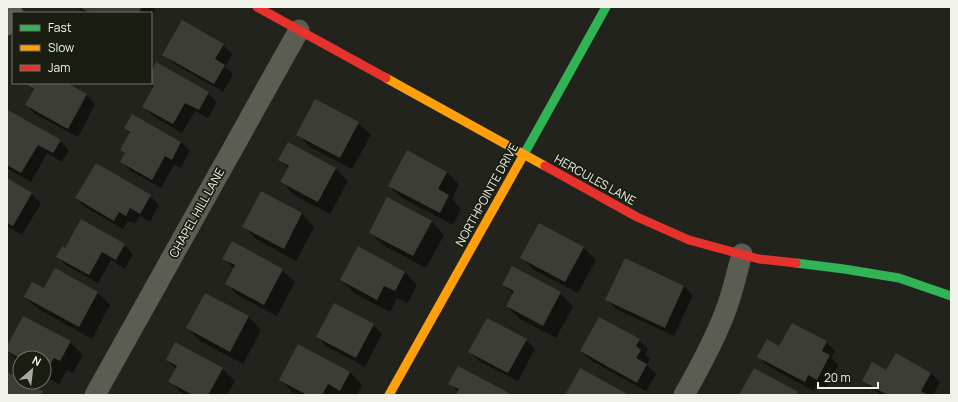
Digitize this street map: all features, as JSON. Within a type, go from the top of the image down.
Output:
[{"type":"street","name":"HERCULES LANE","points":[[256,7],[637,217],[689,240],[759,258],[844,269],[898,278],[951,296]]},
{"type":"street","name":"NORTHPOINTE DRIVE","points":[[389,395],[606,7]]},
{"type":"street","points":[[7,25],[12,16]]},
{"type":"street","name":"CHAPEL HILL LANE","points":[[95,395],[299,30]]},
{"type":"street","points":[[684,395],[718,330],[727,306],[742,254]]},
{"type":"building","points":[[79,7],[142,7],[140,12],[88,12]]},
{"type":"building","points":[[182,20],[224,44],[215,59],[225,65],[214,84],[162,55]]},
{"type":"building","points":[[156,62],[209,92],[199,110],[185,103],[173,124],[142,107],[154,86],[151,84],[152,84],[152,70]]},
{"type":"building","points":[[26,84],[69,84],[87,94],[68,129],[25,105],[34,89]]},
{"type":"building","points":[[315,99],[359,122],[340,158],[296,135]]},
{"type":"building","points":[[8,110],[61,140],[53,153],[38,145],[21,173],[7,165]]},
{"type":"building","points":[[132,114],[181,142],[172,160],[165,156],[152,180],[120,162],[125,153],[120,150],[130,132],[124,128]]},
{"type":"building","points":[[288,142],[336,168],[318,202],[280,182],[289,166],[278,160]]},
{"type":"building","points":[[407,150],[447,172],[438,189],[449,195],[440,213],[388,186]]},
{"type":"building","points":[[96,163],[151,195],[140,214],[130,208],[126,216],[119,212],[114,221],[75,198]]},
{"type":"building","points":[[7,178],[32,193],[13,226],[7,223]]},
{"type":"building","points":[[261,191],[302,213],[284,249],[242,227]]},
{"type":"building","points":[[387,197],[432,221],[413,256],[369,233]]},
{"type":"building","points":[[81,219],[125,244],[116,260],[102,252],[89,275],[56,257],[62,246],[65,248]]},
{"type":"building","points":[[539,223],[584,247],[565,282],[520,258]]},
{"type":"building","points":[[232,241],[283,269],[264,305],[225,284],[235,265],[222,259]]},
{"type":"building","points":[[358,246],[405,272],[395,291],[384,286],[377,300],[340,280]]},
{"type":"building","points":[[625,258],[684,286],[665,328],[605,300]]},
{"type":"building","points":[[512,266],[561,292],[543,326],[506,306],[514,291],[502,285]]},
{"type":"building","points":[[55,268],[98,292],[79,327],[24,297],[32,282],[44,288]]},
{"type":"building","points":[[205,293],[249,316],[230,352],[186,328]]},
{"type":"building","points":[[334,303],[374,324],[356,358],[316,337]]},
{"type":"building","points":[[23,316],[71,341],[60,361],[54,358],[52,362],[52,350],[12,350],[12,354],[7,351],[7,346]]},
{"type":"building","points":[[599,317],[640,339],[636,346],[641,350],[636,358],[647,364],[637,383],[580,351]]},
{"type":"building","points":[[487,318],[527,339],[508,373],[468,352]]},
{"type":"building","points":[[792,323],[827,341],[822,351],[830,355],[817,380],[808,375],[805,382],[757,357],[767,339],[779,346]]},
{"type":"building","points":[[175,342],[223,368],[208,395],[193,395],[168,382],[177,366],[166,360]]},
{"type":"building","points":[[298,344],[350,372],[340,391],[328,384],[322,395],[307,395],[279,380]]},
{"type":"building","points":[[896,353],[931,373],[921,391],[928,395],[888,395],[862,381],[872,362],[886,370]]},
{"type":"building","points":[[458,366],[509,393],[508,395],[456,395],[459,389],[448,384]]},
{"type":"building","points":[[580,368],[629,395],[565,395]]},
{"type":"building","points":[[754,368],[798,392],[796,395],[739,395]]},
{"type":"building","points":[[7,372],[12,375],[12,390],[43,391],[41,395],[7,395]]},
{"type":"traffic: fast","points":[[523,156],[606,7]]},
{"type":"traffic: fast","points":[[796,263],[899,278],[951,296]]},
{"type":"traffic: slow","points":[[386,78],[545,166]]},
{"type":"traffic: slow","points":[[389,395],[523,156]]},
{"type":"traffic: jam","points":[[257,7],[386,78]]},
{"type":"traffic: jam","points":[[545,166],[637,217],[689,240],[759,259],[796,263]]}]
